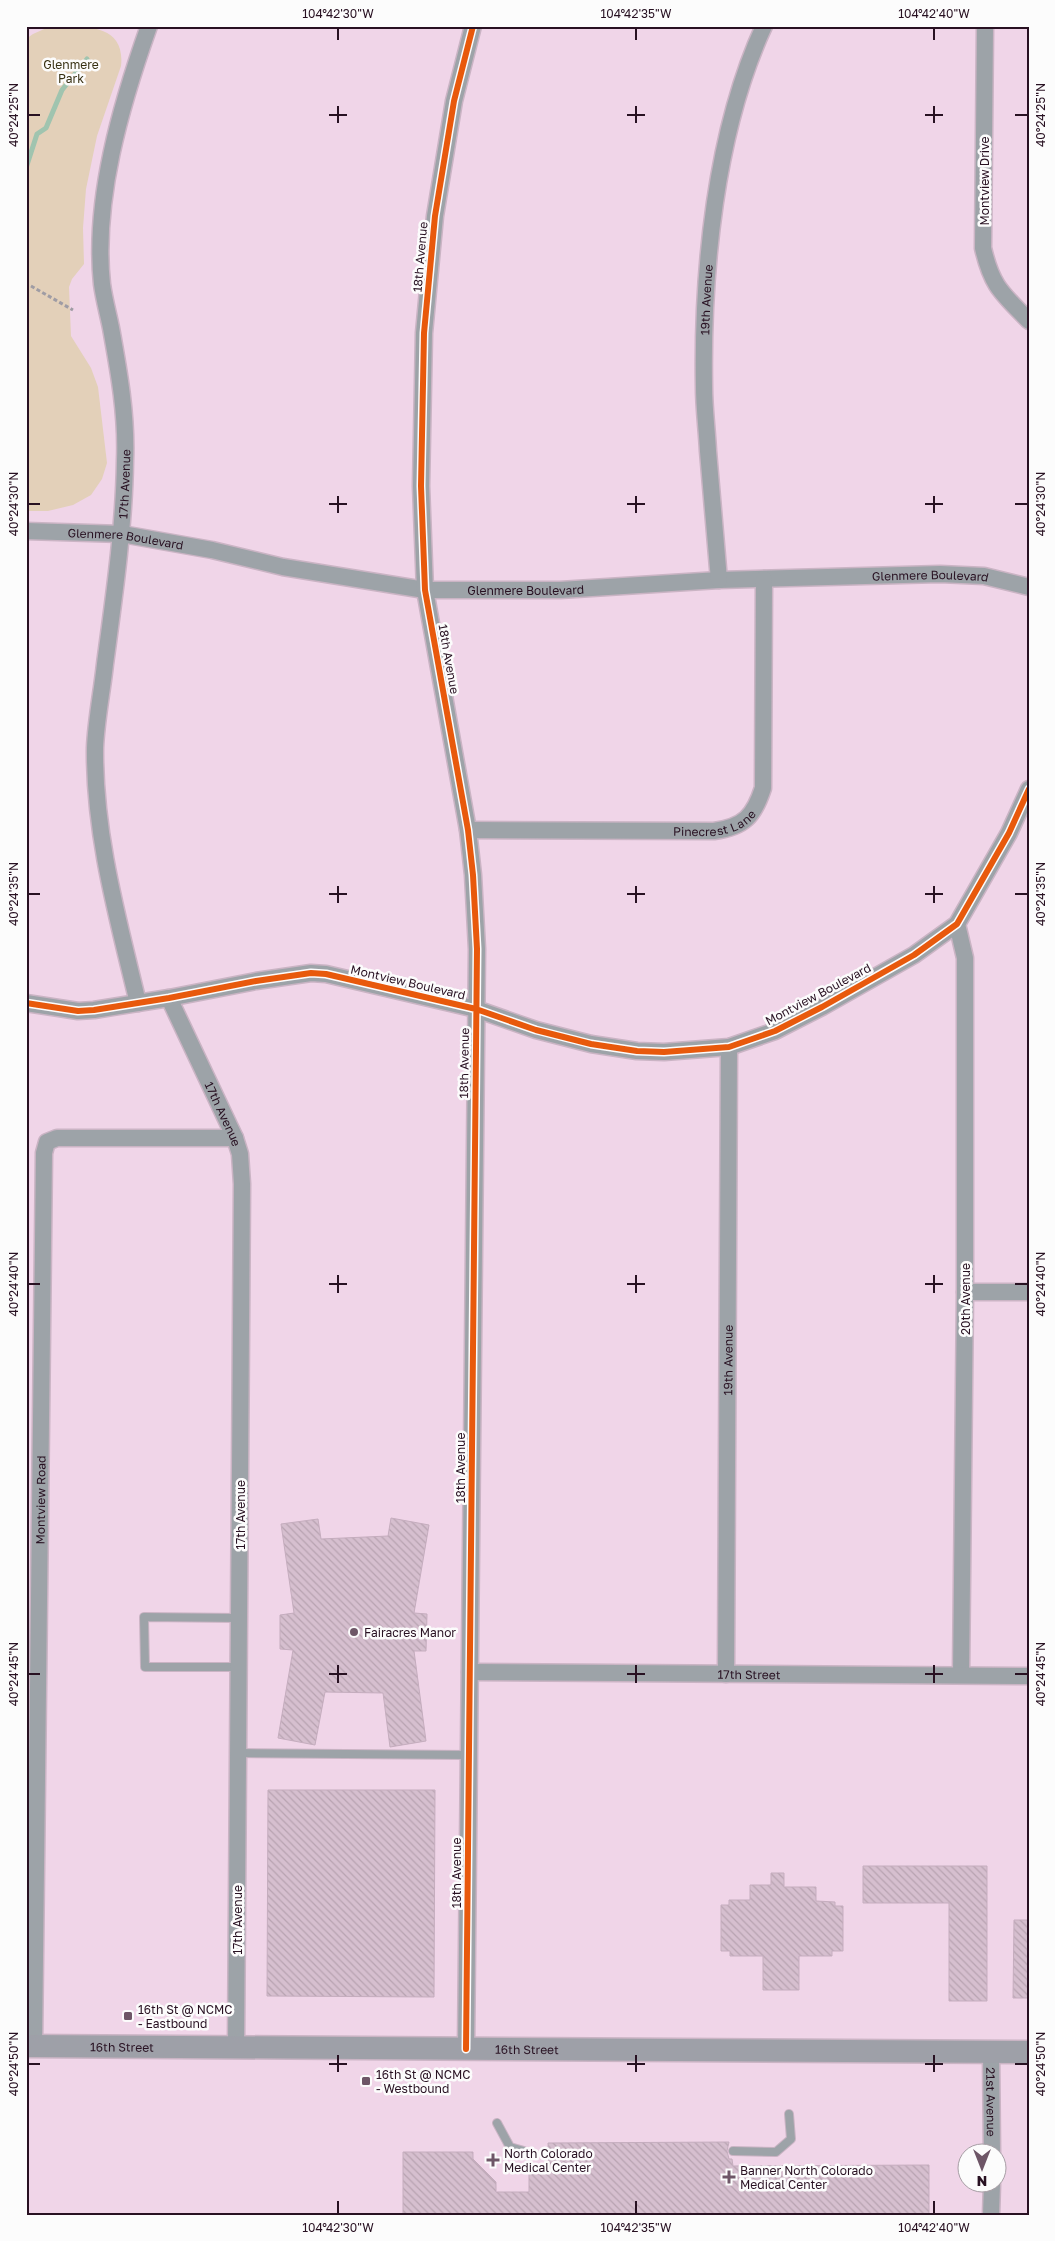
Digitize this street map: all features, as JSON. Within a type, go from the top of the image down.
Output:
[{"type":"main road","name":"16th Street","points":[[30,2046],[1029,2052]]},
{"type":"street","name":"17th Avenue","points":[[138,1003],[106,866],[97,802],[95,746],[122,534],[125,422],[102,283],[102,233],[105,194],[111,158],[136,64],[149,26]]},
{"type":"street","name":"18th Avenue","points":[[466,2049],[477,949],[473,875],[468,830],[425,590],[421,486],[424,333],[435,216],[454,101],[473,26]]},
{"type":"street","name":"19th Avenue","points":[[719,580],[704,388],[705,325],[710,251],[728,139],[740,90],[764,26]]},
{"type":"street","name":"Montview Drive","points":[[985,26],[983,248],[989,273],[999,290],[1029,321]]},
{"type":"street","name":"Glenmere Boulevard","points":[[26,531],[122,534],[212,550],[283,567],[425,590],[560,590],[719,580],[966,574],[1029,586]]},
{"type":"street","name":"Pinecrest Lane","points":[[468,830],[714,831],[735,826],[747,820],[758,803],[763,788],[764,579]]},
{"type":"street","name":"Montview Boulevard","points":[[26,1003],[78,1011],[169,998],[256,981],[311,973],[337,976],[476,1009],[536,1030],[591,1044],[664,1052],[729,1047],[775,1031],[822,1007],[914,955],[957,924],[1009,833],[1029,789]]},
{"type":"street","name":"20th Avenue","points":[[957,924],[965,958],[965,1292],[961,1675]]},
{"type":"street","name":"17th Avenue","points":[[169,998],[235,1138],[240,1154],[242,1184],[236,2047]]},
{"type":"street","name":"19th Avenue","points":[[726,1674],[729,1047]]},
{"type":"street","name":"Montview Road","points":[[30,2046],[44,1153],[47,1142],[57,1138],[235,1138]]},
{"type":"street","points":[[965,1292],[1029,1292]]},
{"type":"street","name":"17th Street","points":[[470,1672],[1029,1676]]},
{"type":"street","name":"21st Avenue","points":[[991,2051],[992,2144]]},
{"type":"street","points":[[992,2194],[992,2215]]},
{"type":"lane","points":[[239,1618],[144,1617],[145,1667],[239,1668]]},
{"type":"lane","points":[[238,1753],[468,1755]]},
{"type":"lane","points":[[733,2151],[776,2152],[791,2139],[789,2114]]},
{"type":"lane","points":[[497,2123],[510,2147],[524,2151]]},
{"type":"path","points":[[31,286],[74,310]]},
{"type":"green space","name":"Glenmere Park","points":[[51,26],[88,27],[99,30],[109,34],[116,41],[121,52],[121,66],[97,136],[86,189],[83,228],[84,264],[72,279],[69,287],[71,336],[91,368],[98,387],[107,463],[102,479],[91,495],[73,505],[48,511],[26,511],[26,393],[29,384],[26,372],[26,39]]},
{"type":"building","name":"Fairacres Manor","points":[[391,1518],[429,1525],[414,1613],[427,1614],[426,1651],[414,1651],[426,1741],[390,1747],[383,1693],[325,1692],[315,1745],[278,1738],[293,1650],[280,1649],[280,1615],[294,1613],[281,1524],[318,1519],[321,1539],[388,1536]]},
{"type":"building","points":[[268,1790],[435,1790],[434,1997],[267,1996]]},
{"type":"building","points":[[863,1866],[987,1866],[987,2001],[949,2001],[949,1903],[863,1903]]},
{"type":"building","points":[[771,1873],[784,1873],[784,1887],[816,1887],[816,1901],[835,1902],[835,1906],[843,1906],[843,1951],[832,1951],[832,1956],[799,1956],[799,1990],[763,1990],[763,1956],[730,1956],[730,1951],[721,1951],[721,1905],[729,1905],[729,1900],[750,1900],[750,1885],[771,1885]]},
{"type":"building","points":[[1014,1920],[1029,1920],[1029,1998],[1013,1998]]},
{"type":"building","name":"Banner North Colorado Medical Center","points":[[729,2142],[727,2151],[729,2159],[732,2159],[733,2166],[929,2165],[929,2215],[403,2215],[403,2152],[473,2152],[473,2159],[496,2182],[496,2192],[529,2192],[529,2172],[549,2172],[548,2143]]},
{"type":"waterway","points":[[26,168],[37,134],[46,128],[62,90],[87,59]]},
{"type":"cycle path","points":[[466,2049],[477,949],[473,875],[468,830],[425,590],[421,486],[424,333],[435,216],[454,101],[473,26]]},
{"type":"cycle path","points":[[26,1003],[78,1011],[94,1010],[311,973],[326,974],[476,1009],[536,1030],[591,1044],[637,1051],[664,1052],[729,1047],[775,1031],[822,1007],[914,955],[957,924],[1009,833],[1029,789]]},
{"type":"place","name":"Fairacres Manor","points":[[354,1632]]},
{"type":"place","name":"16th St @ NCMC - Eastbound","points":[[128,2016]]},
{"type":"place","name":"16th St @ NCMC - Westbound","points":[[366,2081]]},
{"type":"place","name":"North Colorado Medical Center","points":[[493,2160]]},
{"type":"place","name":"Banner North Colorado Medical Center","points":[[729,2177]]}]
